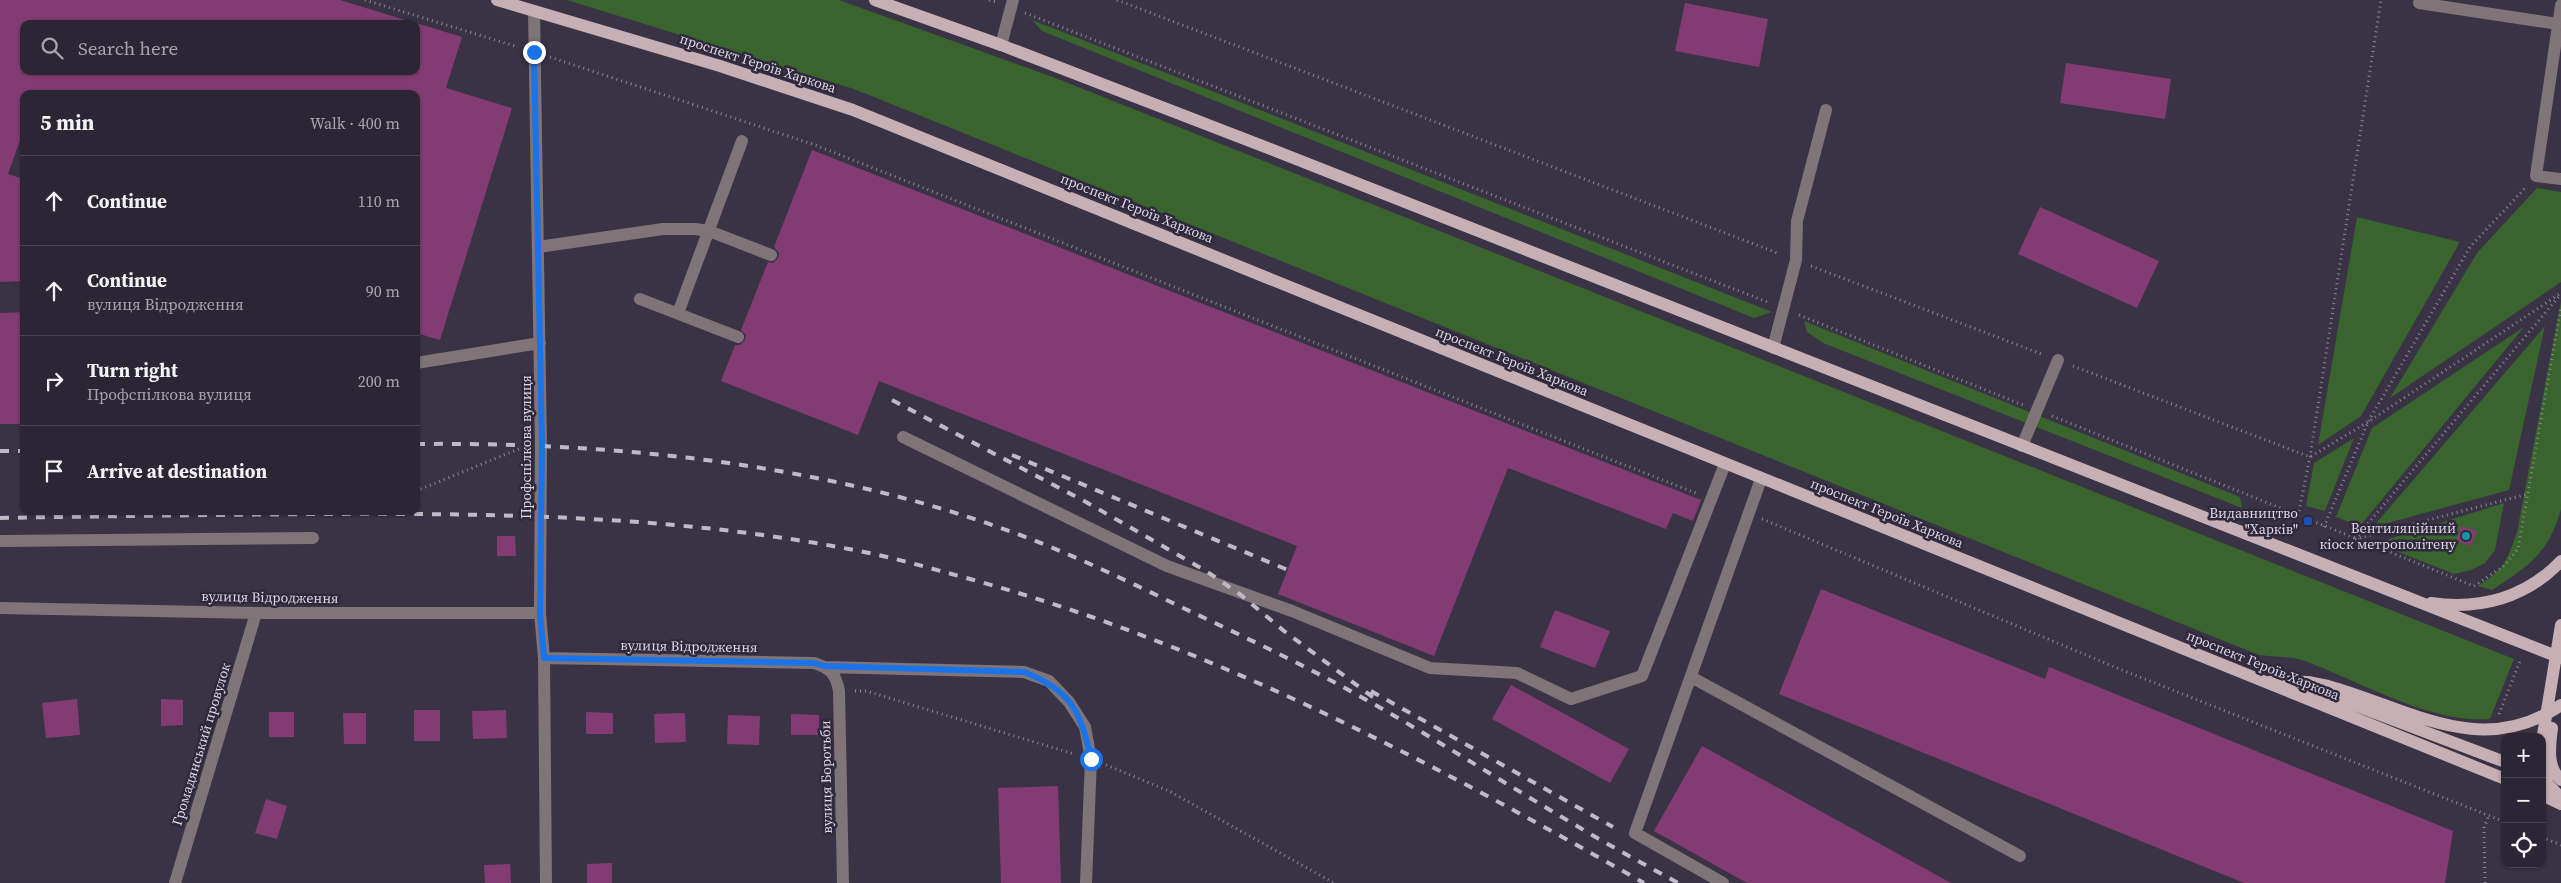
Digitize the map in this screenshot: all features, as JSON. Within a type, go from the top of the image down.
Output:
[{"type":"main road","name":"проспект Героїв Харкова","points":[[498,0],[720,66],[853,110],[2503,778]]},
{"type":"main road","points":[[876,0],[889,2],[1291,157],[2559,660]]},
{"type":"main road","points":[[2403,597],[2458,606],[2486,603],[2517,593],[2542,578],[2561,561]]},
{"type":"main road","points":[[2561,625],[2550,760],[2561,780]]},
{"type":"main road","points":[[2264,681],[2308,682],[2328,686],[2464,729],[2498,729],[2530,722],[2553,710]]},
{"type":"main road","points":[[2264,681],[2333,697],[2501,760]]},
{"type":"main road","points":[[2545,733],[2553,710]]},
{"type":"main road","points":[[2546,772],[2561,780]]},
{"type":"main road","points":[[2546,778],[2561,798]]},
{"type":"main road","points":[[2546,798],[2561,804]]},
{"type":"street","points":[[2419,3],[2558,24]]},
{"type":"street","points":[[1001,45],[1012,4]]},
{"type":"street","points":[[2561,5],[2536,176],[2561,179]]},
{"type":"street","name":"Профспілкова вулиця","points":[[534,11],[540,343],[540,614],[544,658],[546,883]]},
{"type":"street","points":[[1773,348],[1796,260],[1797,221],[1826,110]]},
{"type":"street","points":[[678,314],[742,141]]},
{"type":"street","points":[[538,246],[663,230],[695,229],[709,231],[771,255]]},
{"type":"street","points":[[640,299],[738,337]]},
{"type":"street","points":[[420,361],[540,343]]},
{"type":"street","points":[[2022,446],[2058,360]]},
{"type":"street","points":[[904,437],[1167,566],[1292,611],[1430,668],[1517,673],[1571,699],[1642,676],[1725,464]]},
{"type":"street","points":[[1723,883],[1634,833],[1762,479]]},
{"type":"street","points":[[0,541],[313,538]]},
{"type":"street","name":"вулиця Відродження","points":[[0,608],[256,613],[540,614]]},
{"type":"street","name":"Громадянський провулок","points":[[175,883],[256,613]]},
{"type":"street","name":"вулиця Відродження","points":[[544,658],[814,663],[828,669],[1024,672],[1049,682],[1069,702],[1085,727],[1091,759],[1086,883]]},
{"type":"street","name":"вулиця Боротьби","points":[[828,669],[837,680],[839,691],[843,883]]},
{"type":"street","points":[[1691,677],[2020,856]]},
{"type":"path","points":[[365,0],[534,52],[815,145],[1712,499]]},
{"type":"path","points":[[1117,0],[2310,457]]},
{"type":"path","points":[[2298,516],[2310,457],[2381,0]]},
{"type":"path","points":[[1012,4],[1783,308],[2474,586],[2504,566],[2514,556],[2521,540],[2561,307]]},
{"type":"path","points":[[2324,527],[2368,422],[2470,247],[2536,176]]},
{"type":"path","points":[[2310,457],[2368,422],[2561,293]]},
{"type":"path","points":[[2355,539],[2561,293]]},
{"type":"path","points":[[420,489],[527,445]]},
{"type":"path","points":[[2355,539],[2528,494]]},
{"type":"path","points":[[1748,514],[2117,668],[2501,820]]},
{"type":"path","points":[[2497,718],[2520,661]]},
{"type":"path","points":[[2485,883],[2484,828],[2489,816]]},
{"type":"path","points":[[2546,839],[2561,845]]},
{"type":"green space","points":[[567,0],[839,0],[1058,79],[2514,659],[2490,719],[2467,719],[2420,708],[2300,659],[2259,655],[854,89]]},
{"type":"green space","points":[[1032,20],[1772,312],[1754,318],[1042,31]]},
{"type":"green space","points":[[2537,188],[2561,192],[2561,282],[2390,398],[2477,253]]},
{"type":"green space","points":[[2357,217],[2460,242],[2361,416],[2318,445]]},
{"type":"green space","points":[[2561,302],[2561,509],[2544,548],[2527,565],[2492,590],[2478,586],[2500,569],[2517,532]]},
{"type":"green space","points":[[1804,321],[2240,497],[2242,508],[1823,343],[1807,332]]},
{"type":"green space","points":[[2545,326],[2509,490],[2373,527]]},
{"type":"green space","points":[[2524,327],[2360,526],[2336,517],[2372,428]]},
{"type":"green space","points":[[2354,438],[2325,511],[2306,506],[2314,463]]},
{"type":"green space","points":[[2504,503],[2495,550],[2485,563],[2471,570],[2454,574],[2376,543]]},
{"type":"building","points":[[0,0],[340,0],[405,20],[20,20],[20,75],[420,75],[420,24],[462,37],[446,88],[512,108],[440,340],[420,334],[420,90],[20,90],[20,140],[8,174],[20,178],[20,281],[0,282]]},
{"type":"building","points":[[1685,3],[1768,19],[1759,67],[1675,51]]},
{"type":"building","points":[[2066,63],[2171,79],[2165,119],[2060,103]]},
{"type":"building","points":[[812,150],[1701,500],[1693,521],[1673,513],[1666,529],[1508,468],[1434,656],[1278,594],[1297,546],[879,381],[858,435],[721,381],[735,345],[740,345],[745,340],[746,335],[741,330],[768,262],[773,263],[778,258],[779,253],[774,247]]},
{"type":"building","points":[[2040,207],[2159,261],[2137,308],[2018,254]]},
{"type":"building","points":[[20,312],[20,424],[0,424],[0,313]]},
{"type":"building","name":"Вентиляційний кіоск метрополітену","points":[[2461,526],[2477,531],[2471,546],[2456,541]]},
{"type":"building","points":[[497,536],[515,536],[516,556],[497,556]]},
{"type":"building","points":[[1821,589],[2045,679],[2049,667],[2453,831],[2445,883],[2244,883],[1779,694]]},
{"type":"building","points":[[1555,610],[1610,631],[1595,668],[1540,647]]},
{"type":"building","points":[[1511,685],[1629,749],[1610,783],[1492,719]]},
{"type":"building","points":[[77,699],[80,735],[46,738],[42,703]]},
{"type":"building","points":[[161,699],[183,700],[183,725],[161,726]]},
{"type":"building","points":[[414,710],[440,710],[440,741],[414,741]]},
{"type":"building","points":[[506,710],[507,738],[473,739],[472,711]]},
{"type":"building","points":[[269,712],[294,712],[294,737],[269,737]]},
{"type":"building","points":[[586,712],[613,713],[613,734],[586,734]]},
{"type":"building","points":[[343,713],[366,713],[366,744],[344,744]]},
{"type":"building","points":[[685,713],[686,742],[655,743],[654,714]]},
{"type":"building","points":[[791,714],[819,715],[819,735],[791,735]]},
{"type":"building","points":[[728,715],[760,716],[759,745],[727,744]]},
{"type":"building","points":[[1702,746],[1951,883],[1747,883],[1654,831]]},
{"type":"building","points":[[1058,786],[1061,883],[1001,883],[998,788]]},
{"type":"building","points":[[266,799],[287,806],[277,839],[255,833]]},
{"type":"building","points":[[612,863],[612,883],[587,883],[587,864]]},
{"type":"building","points":[[510,864],[511,883],[485,883],[484,865]]},
{"type":"railway","points":[[892,400],[1086,502],[1206,571],[1241,595],[1284,631],[1374,698]]},
{"type":"railway","points":[[420,444],[564,447],[713,461],[786,472],[859,487],[931,506],[1001,528],[1068,554],[1112,574],[1266,647],[1332,681],[1410,725],[1589,833],[1678,883]]},
{"type":"railway","points":[[0,451],[20,451]]},
{"type":"railway","points":[[1012,455],[1288,570]]},
{"type":"railway","points":[[420,514],[596,519],[733,531],[882,556],[970,579],[1059,606],[1147,637],[1232,672],[1399,750],[1563,837],[1644,883]]},
{"type":"railway","points":[[0,518],[220,515]]},
{"type":"railway","points":[[1371,691],[1613,827]]},
{"type":"place","name":"Видавництво \"Харків\"","points":[[2308,521]]},
{"type":"place","name":"Вентиляційний кіоск метрополітену","points":[[2466,536]]},
{"type":"route","points":[[534,52],[542,445],[540,614],[544,658],[814,663],[824,666],[1024,672],[1049,682],[1069,702],[1085,727],[1091,759]]}]
